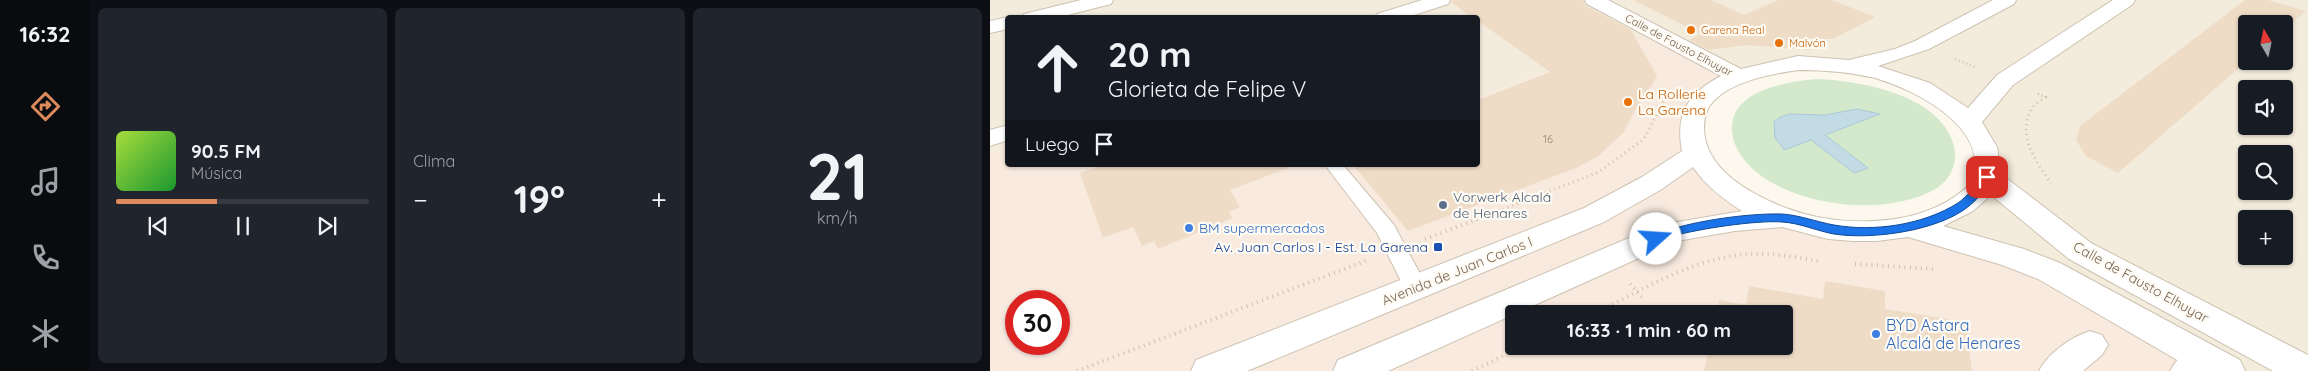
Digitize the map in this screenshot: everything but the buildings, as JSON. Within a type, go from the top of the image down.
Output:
[{"type":"street","points":[[1043,15],[1104,0]]},
{"type":"street","points":[[1394,15],[1441,0]]},
{"type":"street","name":"Calle de Fausto Elhuyar","points":[[1594,0],[1738,76]]},
{"type":"street","points":[[1849,66],[1902,53],[1922,45],[2007,0]]},
{"type":"street","points":[[1969,121],[2005,80],[2126,0]]},
{"type":"street","points":[[990,27],[1005,24]]},
{"type":"street","points":[[1798,63],[1849,66],[1906,81],[1941,98],[1969,121],[1986,148],[1987,177],[1964,205],[1939,217],[1910,227],[1875,231],[1835,230],[1783,218],[1743,200],[1713,177],[1696,153],[1691,129],[1697,107],[1714,90],[1738,76],[1766,67],[1798,63]]},
{"type":"street","points":[[990,138],[1005,133]]},
{"type":"street","name":"Avenida de Juan Carlos I","points":[[1210,371],[1594,215],[1652,183],[1696,153]]},
{"type":"street","name":"Calle de Fausto Elhuyar","points":[[1987,177],[2056,234],[2080,250],[2305,371]]},
{"type":"street","points":[[1351,371],[1671,232],[1735,221],[1783,218]]},
{"type":"street","points":[[1910,227],[2013,257],[2049,271],[2192,363],[2227,371]]},
{"type":"street","points":[[2056,371],[2090,345]]},
{"type":"lane","points":[[1335,167],[1386,230],[1415,287]]},
{"type":"path","points":[[1922,45],[2046,97],[2031,109],[2025,126],[2028,141],[2038,166],[2054,188]]},
{"type":"path","points":[[1076,371],[1599,172],[1644,140],[1666,97]]},
{"type":"path","points":[[1613,305],[1706,262],[1740,255],[1773,254],[1820,261]]},
{"type":"path","points":[[1848,264],[1937,269]]},
{"type":"path","points":[[1472,371],[1505,355]]},
{"type":"shaded area","points":[[990,0],[2308,0],[2308,371],[2227,371],[1910,227],[1987,177],[1969,121],[1906,81],[1822,63],[1737,76],[1651,31],[1480,97],[1480,15],[1005,15],[1005,148],[990,152]]},
{"type":"shaded area","points":[[1651,31],[1737,76],[1697,107],[1696,153],[1783,218],[1965,242],[2227,371],[990,371],[990,152],[1005,148],[1005,167],[1480,167],[1480,97]]},
{"type":"green space","points":[[1818,79],[1874,87],[1913,101],[1930,111],[1943,124],[1954,145],[1954,163],[1949,176],[1940,186],[1916,198],[1884,204],[1863,205],[1841,204],[1797,194],[1759,174],[1745,161],[1735,145],[1732,136],[1732,126],[1735,113],[1742,103],[1765,89],[1793,82]],"holes":[[[1857,109],[1879,114],[1825,135],[1867,168],[1854,173],[1811,140],[1784,150],[1778,144],[1790,114],[1825,115]]]},
{"type":"water","points":[[1857,109],[1880,114],[1825,135],[1868,168],[1854,173],[1811,140],[1784,150],[1775,138],[1774,122],[1780,117],[1790,114],[1825,115]]},
{"type":"place","name":"Garena Real","points":[[1691,30]]},
{"type":"place","name":"Malvón","points":[[1779,43]]},
{"type":"place","name":"La Rollerie La Garena","points":[[1628,102]]},
{"type":"place","name":"Vorwerk Alcalá de Henares","points":[[1443,205]]},
{"type":"place","name":"BM supermercados","points":[[1189,228]]},
{"type":"place","name":"Av. Juan Carlos I - Est. La Garena","points":[[1438,247]]},
{"type":"place","name":"BYD Astara Alcalá de Henares","points":[[1876,334]]},
{"type":"route","points":[[1656,239],[1671,232],[1735,221],[1783,218],[1835,230],[1875,231],[1910,227],[1939,217],[1964,205],[1987,177]]}]
